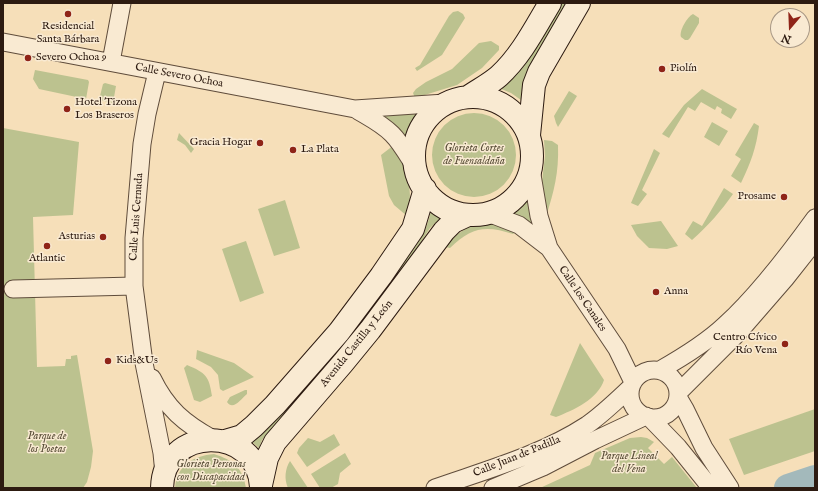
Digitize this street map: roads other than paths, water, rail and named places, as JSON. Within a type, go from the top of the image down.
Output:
[{"type":"main road","points":[[468,97],[498,76],[511,63],[524,46],[550,3]]},
{"type":"main road","points":[[529,135],[520,119],[505,106],[487,98],[468,97],[445,103],[428,116],[421,127],[415,147],[415,167],[419,179],[433,199],[444,207],[455,212],[478,214],[506,205],[518,195],[526,183],[531,169],[533,155],[529,135],[534,85],[539,72],[579,3]]},
{"type":"main road","name":"Avenida Castilla y León","points":[[219,440],[242,436],[254,426],[275,405],[339,332],[365,299],[410,234],[418,215],[425,189]]},
{"type":"main road","name":"Avenida Castilla y León","points":[[262,486],[267,458],[275,442],[365,336],[408,281],[444,231],[453,222],[478,214]]},
{"type":"main road","points":[[163,481],[168,464],[183,448],[198,441],[219,440],[236,446],[246,453],[254,462],[259,473],[262,486]]},
{"type":"street","points":[[111,62],[122,3]]},
{"type":"street","name":"Calle Severo Ochoa","points":[[3,42],[355,109],[445,103]]},
{"type":"street","name":"Calle Luis Cernuda","points":[[157,72],[142,144],[134,238],[134,286],[144,364],[162,453],[163,481]]},
{"type":"street","name":"Calle Severo Ochoa","points":[[355,109],[379,123],[392,134],[415,167]]},
{"type":"street","name":"Calle los Canales","points":[[531,169],[539,216],[549,248],[617,349],[632,385]]},
{"type":"street","name":"Calle los Canales","points":[[478,214],[519,225],[549,248]]},
{"type":"street","points":[[659,370],[706,340],[725,324],[772,273],[815,218]]},
{"type":"street","points":[[648,417],[656,418],[668,413],[673,408],[678,395],[739,332],[785,279],[815,241]]},
{"type":"street","points":[[13,289],[134,286]]},
{"type":"street","name":"Calle los Canales","points":[[617,349],[638,362],[659,370]]},
{"type":"street","name":"Calle Luis Cernuda","points":[[144,364],[164,400],[177,414],[193,428],[219,440]]},
{"type":"street","points":[[659,370],[665,372],[673,379],[676,384],[678,395],[704,448],[719,486],[648,417],[636,410],[630,399],[632,385],[640,374],[645,371],[659,370]]},
{"type":"street","name":"Calle Juan de Padilla","points":[[435,488],[494,468],[545,448],[566,437],[599,416],[632,385]]},
{"type":"street","name":"Calle Juan de Padilla","points":[[493,488],[542,467],[595,440],[648,417]]},
{"type":"waterway","points":[[788,488],[815,479]]},
{"type":"place","name":"Residencial Santa Bárbara","points":[[68,14]]},
{"type":"place","name":"Severo Ochoa 9","points":[[28,58]]},
{"type":"place","name":"Piolín","points":[[662,69]]},
{"type":"place","name":"Hotel Tizona Los Braseros","points":[[67,109]]},
{"type":"place","name":"Gracia Hogar","points":[[260,143]]},
{"type":"place","name":"La Plata","points":[[293,150]]},
{"type":"place","name":"Prosame","points":[[784,197]]},
{"type":"place","name":"Asturias","points":[[103,237]]},
{"type":"place","name":"Atlantic","points":[[47,246]]},
{"type":"place","name":"Anna","points":[[656,292]]},
{"type":"place","name":"Centro Cívico Río Vena","points":[[785,344]]},
{"type":"place","name":"Kids&Us","points":[[108,361]]},
{"type":"park label","name":"Glorieta Cortes de Fuensaldaña","points":[[474,155]]},
{"type":"park label","name":"Parque de los Poetas","points":[[47,443]]},
{"type":"park label","name":"Parque Lineal del Vena","points":[[629,463]]},
{"type":"park label","name":"Glorieta Personas con Discapacidad","points":[[211,471]]}]
